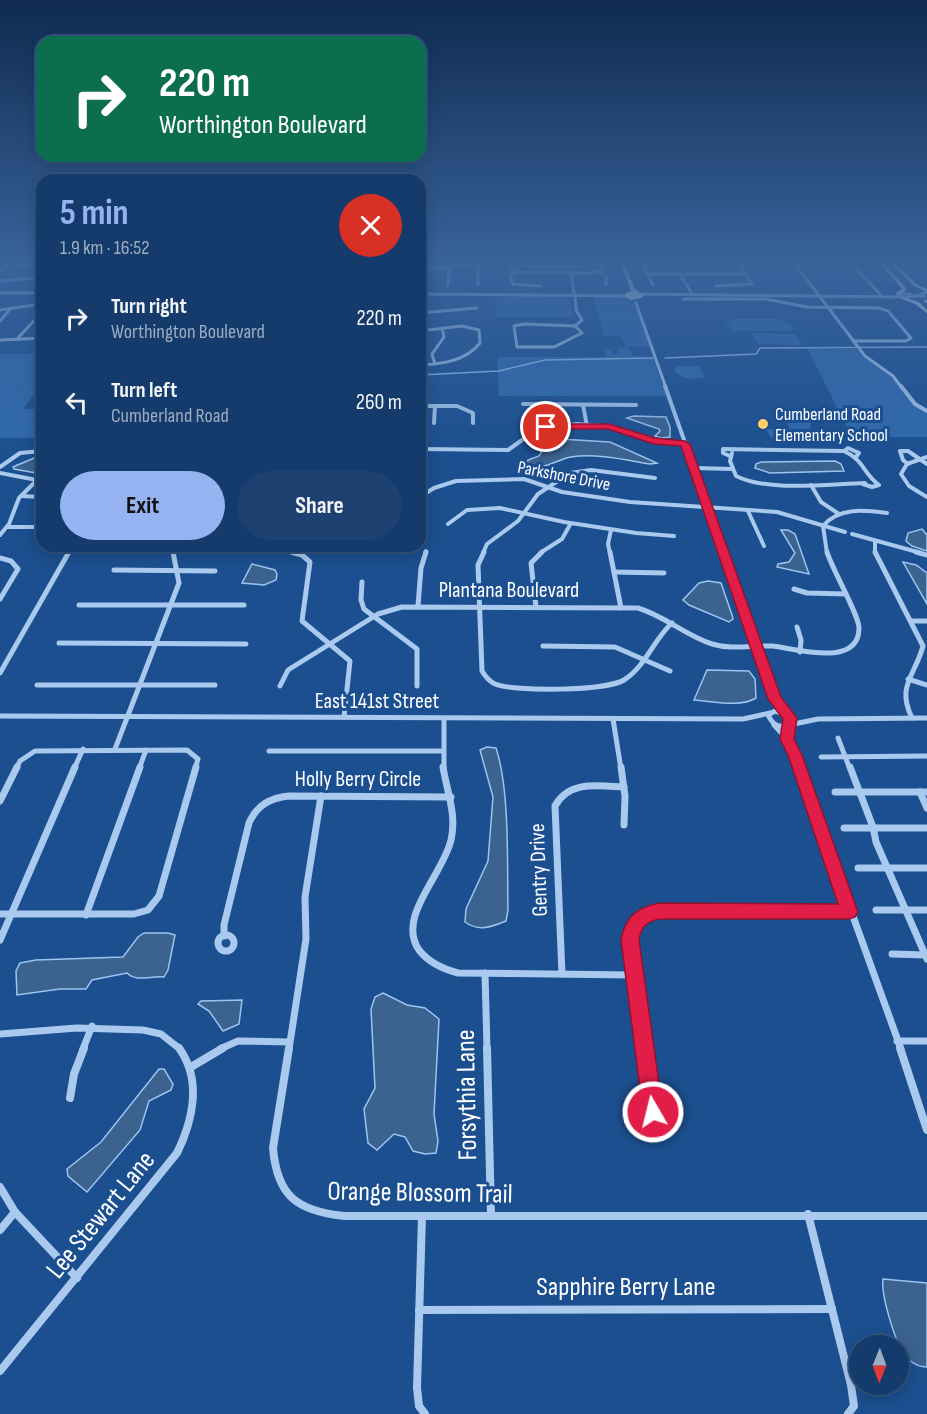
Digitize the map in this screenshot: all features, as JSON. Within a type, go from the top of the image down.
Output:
[{"type":"street","points":[[17,339],[29,326]]},
{"type":"street","points":[[426,330],[470,326],[480,332],[480,343],[477,349],[453,360],[426,365]]},
{"type":"street","points":[[515,326],[517,347],[558,346],[580,336],[582,331],[575,326]]},
{"type":"street","points":[[647,326],[685,444],[775,699],[787,714],[789,725],[787,739]]},
{"type":"street","points":[[844,326],[868,360],[895,378],[918,406],[927,410]]},
{"type":"street","points":[[855,340],[911,340],[901,326]]},
{"type":"street","points":[[435,364],[432,354],[445,335],[442,328]]},
{"type":"street","points":[[0,340],[36,338]]},
{"type":"street","points":[[523,405],[636,405]]},
{"type":"street","points":[[583,405],[587,426]]},
{"type":"street","points":[[426,406],[456,406],[468,410],[472,413],[473,423]]},
{"type":"street","points":[[434,423],[435,406]]},
{"type":"street","points":[[426,449],[508,450],[518,446],[524,436],[537,429],[551,426],[609,426],[654,441],[685,444]]},
{"type":"street","points":[[730,456],[723,453],[723,449],[844,451],[856,457],[870,474],[870,478]]},
{"type":"street","points":[[730,456],[738,451]]},
{"type":"street","points":[[908,464],[903,460],[900,451],[908,451],[927,464]]},
{"type":"street","points":[[0,467],[20,453],[36,452]]},
{"type":"street","points":[[730,456],[732,467],[738,478],[754,484],[879,486],[878,482],[870,478]]},
{"type":"street","points":[[927,457],[908,464],[901,470],[903,479],[927,498]]},
{"type":"street","points":[[693,467],[732,467]]},
{"type":"street","points":[[655,478],[582,470],[565,475],[532,500],[524,514],[514,524],[493,538],[482,552],[478,569],[481,668],[491,681],[498,685],[608,687],[626,679],[663,631],[672,623]]},
{"type":"street","points":[[0,473],[36,480]]},
{"type":"street","points":[[863,484],[870,478]]},
{"type":"street","name":"Parkshore Drive","points":[[426,494],[447,483],[468,479],[524,479],[566,493],[637,503],[781,512],[845,532]]},
{"type":"street","points":[[0,535],[7,527],[21,496],[36,484]]},
{"type":"street","points":[[811,485],[821,502],[839,514]]},
{"type":"street","points":[[21,496],[36,497]]},
{"type":"street","points":[[448,524],[464,512],[474,508],[500,508],[611,530],[674,536]]},
{"type":"street","points":[[748,511],[764,546]]},
{"type":"street","points":[[757,646],[777,646],[817,654],[837,652],[856,640],[859,622],[825,549],[822,535],[824,525],[829,519],[839,514],[860,511],[886,513]]},
{"type":"street","points":[[536,607],[531,563],[536,556],[566,538],[571,523]]},
{"type":"street","points":[[7,527],[36,527]]},
{"type":"street","points":[[611,530],[608,544],[621,608]]},
{"type":"street","points":[[852,534],[927,555]]},
{"type":"street","points":[[875,541],[874,553],[912,621],[925,650],[903,689],[903,703],[912,718]]},
{"type":"street","points":[[0,673],[69,552]]},
{"type":"street","points":[[114,749],[178,583],[178,571],[172,560],[172,552]]},
{"type":"street","points":[[292,552],[302,555],[310,562],[301,617],[306,626],[346,658],[351,665],[344,717]]},
{"type":"street","points":[[418,606],[422,563],[426,552]]},
{"type":"street","points":[[0,558],[11,561],[18,569],[0,599]]},
{"type":"street","points":[[114,570],[215,571]]},
{"type":"street","points":[[614,572],[664,573]]},
{"type":"street","points":[[362,582],[361,603],[417,649],[417,687]]},
{"type":"street","points":[[794,589],[807,593],[846,594]]},
{"type":"street","points":[[79,605],[244,605]]},
{"type":"street","name":"Plantana Boulevard","points":[[280,686],[283,675],[288,670],[374,616],[393,608],[418,606],[642,609],[711,644],[757,646]]},
{"type":"street","points":[[912,621],[927,621]]},
{"type":"street","points":[[797,627],[801,640],[800,652]]},
{"type":"street","points":[[58,643],[246,644]]},
{"type":"street","points":[[543,646],[612,646],[644,657],[670,671]]},
{"type":"street","points":[[908,679],[927,685]]},
{"type":"street","points":[[37,685],[215,685]]},
{"type":"street","points":[[775,699],[768,718],[787,739],[795,755],[927,1130]]},
{"type":"street","points":[[771,712],[809,720]]},
{"type":"street","name":"East 141st Street","points":[[754,718],[771,712]]},
{"type":"street","name":"East 141st Street","points":[[0,716],[754,718],[781,727],[789,725]]},
{"type":"street","points":[[444,718],[443,765],[454,819],[449,850],[412,919],[414,939],[422,955],[440,969],[458,973],[633,975]]},
{"type":"street","points":[[789,725],[809,720],[927,718]]},
{"type":"street","points":[[613,719],[626,802],[624,825]]},
{"type":"street","points":[[838,738],[873,827],[876,842],[926,956],[892,954]]},
{"type":"street","points":[[0,801],[24,757],[35,751],[45,749],[187,750],[195,754],[198,759],[159,896],[148,910],[124,915],[0,914]]},
{"type":"street","points":[[0,940],[83,749]]},
{"type":"street","points":[[86,915],[146,750]]},
{"type":"street","points":[[268,751],[442,751]]},
{"type":"street","points":[[821,757],[927,756]]},
{"type":"street","name":"Gentry Drive","points":[[562,974],[555,806],[563,795],[577,788],[624,787]]},
{"type":"street","points":[[835,792],[923,792],[927,808]]},
{"type":"street","name":"Orange Blossom Trail","points":[[321,796],[305,897],[306,939],[273,1148],[274,1167],[282,1187],[303,1208],[318,1214],[422,1216],[808,1214],[927,1216]]},
{"type":"street","name":"Holly Berry Circle","points":[[224,936],[224,925],[249,823],[253,814],[261,806],[278,797],[450,797]]},
{"type":"street","points":[[844,828],[927,828]]},
{"type":"street","points":[[858,868],[927,868]]},
{"type":"street","points":[[876,910],[927,910]]},
{"type":"street","points":[[653,1112],[633,975],[630,933],[639,918],[654,911],[849,912]]},
{"type":"street","name":"Forsythia Lane","points":[[485,973],[491,1216]]},
{"type":"street","points":[[0,1034],[55,1026],[92,1026],[160,1034],[181,1050],[191,1067],[238,1041],[289,1042]]},
{"type":"street","points":[[70,1098],[74,1074],[92,1026]]},
{"type":"street","points":[[897,1041],[927,1041]]},
{"type":"street","name":"Lee Stewart Lane","points":[[0,1371],[177,1153],[190,1121],[193,1088],[191,1067]]},
{"type":"street","points":[[0,1187],[15,1212],[77,1278]]},
{"type":"street","points":[[0,1230],[15,1212]]},
{"type":"street","points":[[808,1214],[854,1398],[854,1406],[848,1414]]},
{"type":"street","points":[[422,1216],[417,1384],[419,1406],[425,1414]]},
{"type":"street","name":"Sapphire Berry Lane","points":[[419,1310],[832,1309]]},
{"type":"shaded area","points":[[601,326],[643,326],[650,347],[627,347],[634,356],[653,357],[666,396],[499,396],[497,357],[606,357],[604,349],[614,354],[619,353],[618,348],[625,347],[622,336],[604,336]]},
{"type":"shaded area","points":[[728,326],[792,326],[793,331],[728,331],[732,329]]},
{"type":"shaded area","points":[[752,333],[795,334],[802,345],[758,344]]},
{"type":"shaded area","points":[[807,348],[856,349],[898,383],[917,405],[927,412],[927,437],[852,437]]},
{"type":"shaded area","points":[[36,349],[36,397],[32,397],[23,409],[36,409],[36,438],[0,438],[0,354],[30,354]]},
{"type":"shaded area","points":[[677,366],[699,366],[705,377],[692,379],[684,377],[674,370]]},
{"type":"shaded area","points":[[634,416],[666,417],[670,427],[670,437],[655,436],[660,431],[659,429],[627,418]]},
{"type":"shaded area","points":[[792,417],[811,423],[810,429],[798,429],[799,431],[812,431],[815,437],[771,438],[766,429],[790,429],[785,419]]},
{"type":"shaded area","points":[[560,439],[610,442],[657,463],[591,456],[566,458],[538,467],[527,464],[528,460],[539,456],[548,442]]},
{"type":"shaded area","points":[[36,458],[36,473],[13,467]]},
{"type":"shaded area","points":[[835,461],[841,464],[844,471],[770,473],[755,468],[756,464],[761,462]]},
{"type":"shaded area","points":[[922,529],[927,535],[927,551],[912,546],[906,541],[908,533]]},
{"type":"shaded area","points":[[781,530],[788,530],[795,534],[809,574],[777,567],[778,564],[789,562],[795,553]]},
{"type":"shaded area","points":[[903,562],[916,565],[927,573],[927,604]]},
{"type":"shaded area","points":[[252,564],[275,570],[276,580],[264,585],[242,583]]},
{"type":"shaded area","points":[[708,581],[721,583],[733,619],[729,622],[689,605],[683,600],[699,583]]},
{"type":"shaded area","points":[[707,670],[749,671],[755,679],[756,698],[742,703],[694,700]]},
{"type":"shaded area","points":[[487,747],[496,748],[504,785],[508,910],[506,921],[480,928],[465,922],[466,909],[488,861],[493,797],[480,750]]},
{"type":"shaded area","points":[[144,933],[175,935],[168,970],[164,977],[135,978],[127,973],[92,980],[86,989],[60,989],[17,995],[16,971],[20,963],[36,960],[123,957],[138,937]]},
{"type":"shaded area","points":[[383,993],[407,1005],[425,1008],[439,1019],[434,1114],[438,1141],[436,1153],[425,1154],[413,1151],[405,1137],[394,1134],[377,1150],[368,1143],[364,1109],[375,1088],[371,1009],[375,997]]},
{"type":"shaded area","points":[[242,1000],[239,1024],[223,1031],[209,1011],[198,1004],[201,1001]]},
{"type":"shaded area","points":[[159,1069],[164,1069],[173,1084],[171,1090],[149,1101],[140,1130],[87,1192],[68,1176],[67,1169],[101,1142]]},
{"type":"shaded area","points":[[883,1279],[927,1283],[927,1367],[909,1360],[909,1335],[895,1335]]},
{"type":"waterway","points":[[665,358],[756,354],[760,348],[927,347]]},
{"type":"waterway","points":[[426,375],[499,371],[545,360],[653,358]]},
{"type":"place","name":"Cumberland Road Elementary School","points":[[763,424]]},
{"type":"route","points":[[546,427],[609,426],[654,441],[685,444],[775,699],[790,718],[787,739],[817,816],[849,912],[654,911],[635,922],[630,933],[633,975],[653,1112]]}]
